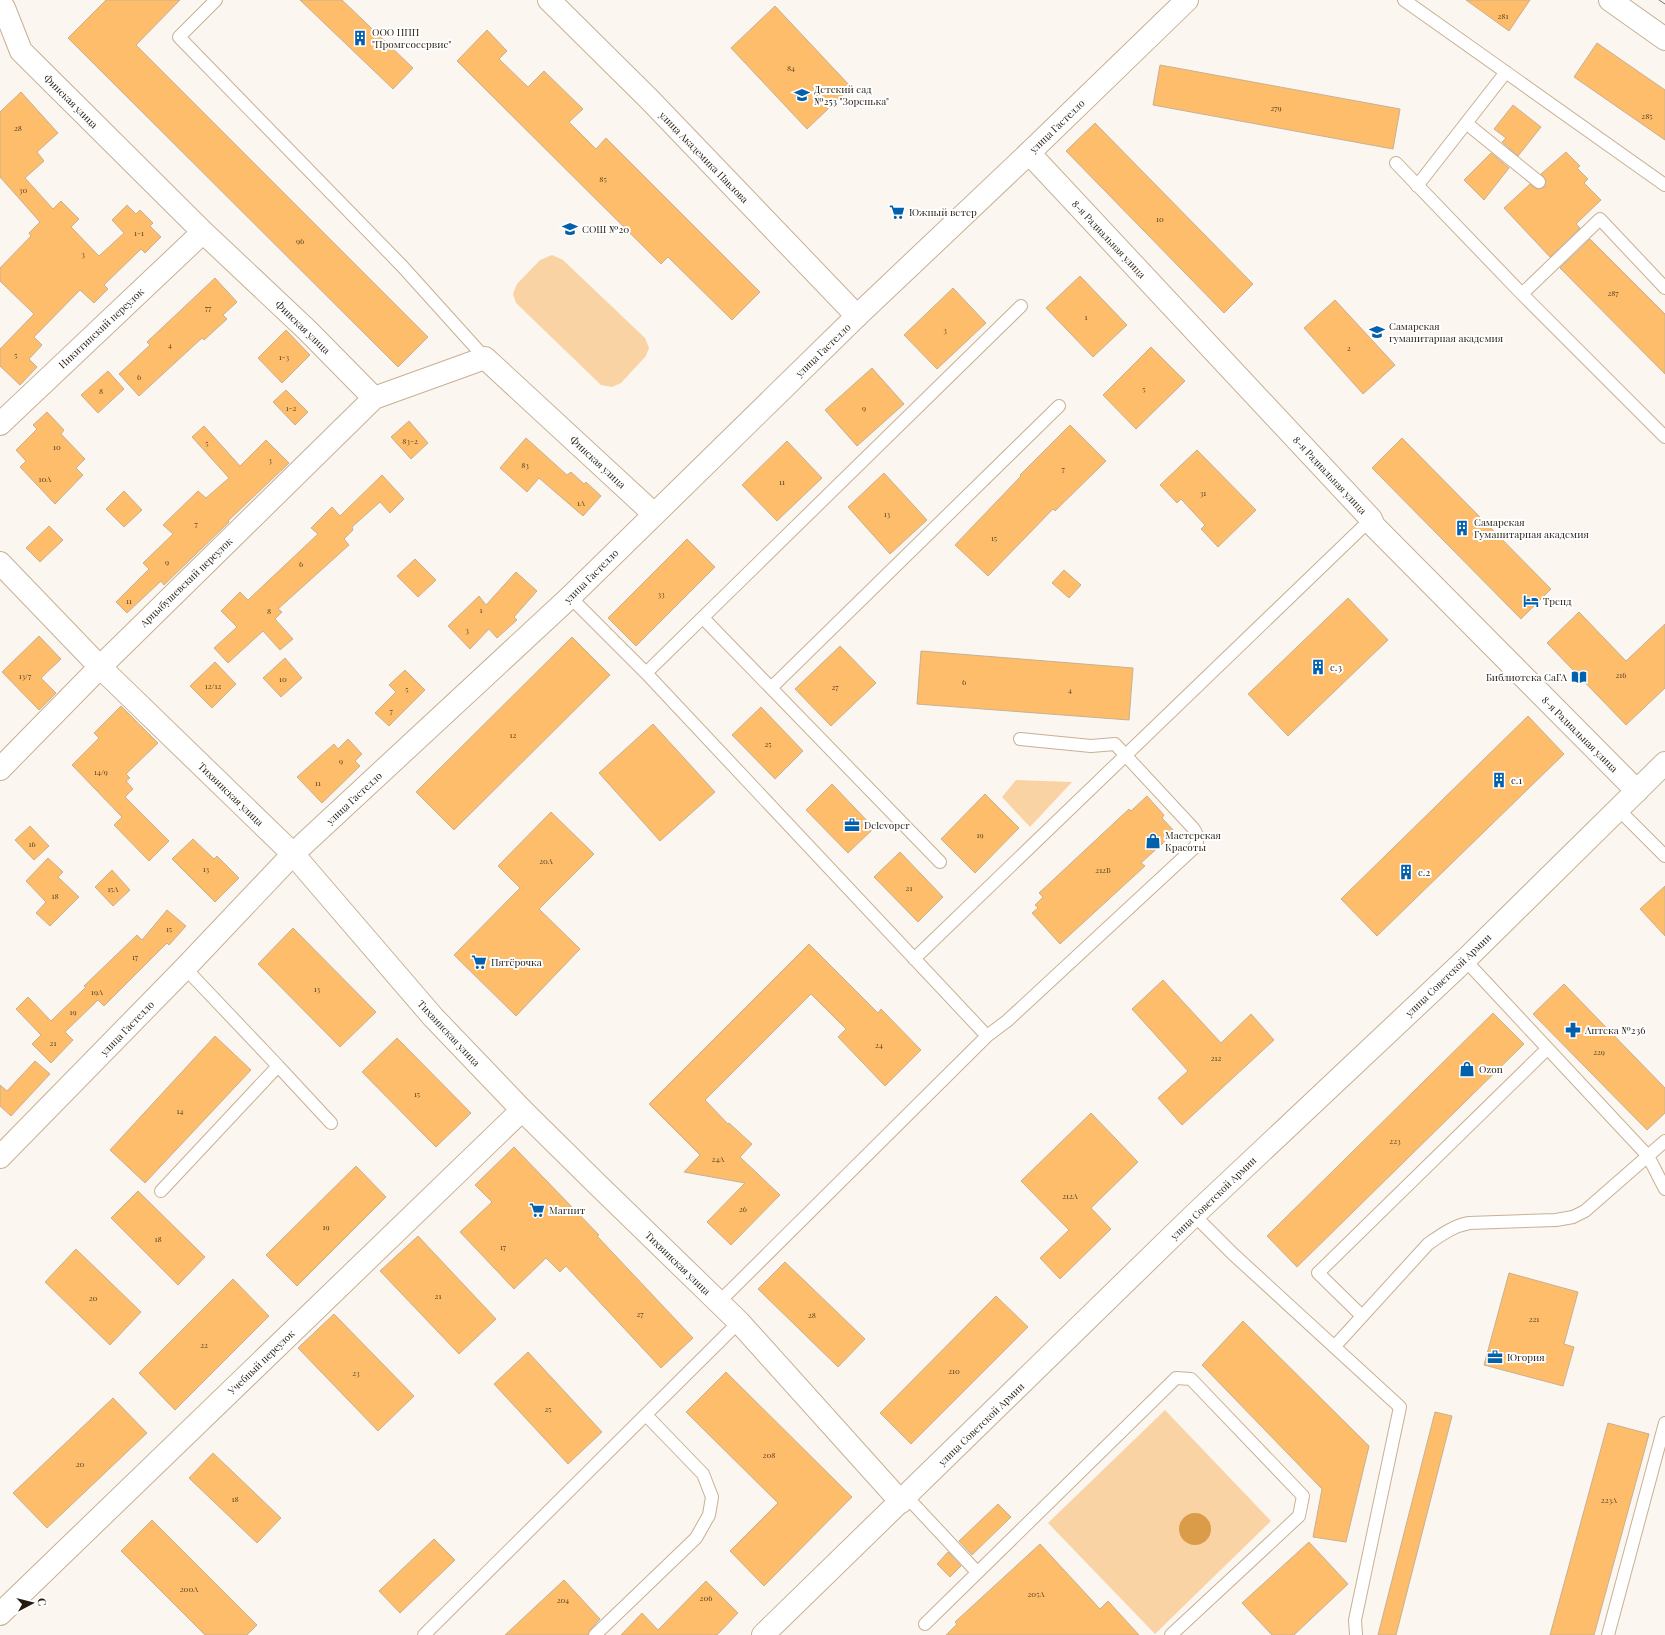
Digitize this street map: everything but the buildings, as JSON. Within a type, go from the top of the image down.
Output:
[{"type":"street","name":"улица Академика Павлова","points":[[549,0],[650,100],[858,316]]},
{"type":"street","name":"улица Гастелло","points":[[0,1157],[185,968],[293,854],[570,597],[858,316],[1187,0]]},
{"type":"street","points":[[1610,0],[1665,39]]},
{"type":"street","name":"Финская улица","points":[[4,6],[21,51],[203,232],[307,330],[374,398]]},
{"type":"street","name":"8-я Радиальная улица","points":[[1029,153],[1371,519],[1374,526],[1637,791]]},
{"type":"street","name":"Никитинский переулок","points":[[0,424],[203,232]]},
{"type":"street","points":[[374,398],[485,358]]},
{"type":"street","name":"Финская улица","points":[[485,358],[654,514]]},
{"type":"street","name":"Арцыбушевский переулок","points":[[0,769],[100,667],[374,398]]},
{"type":"street","name":"Тихвинская улица","points":[[0,563],[100,667],[293,854],[433,1017],[522,1110],[740,1322],[904,1499]]},
{"type":"street","name":"улица Советской Армии","points":[[763,1635],[1194,1215],[1465,960],[1665,763]]},
{"type":"street","name":"Учебный переулок","points":[[0,1614],[522,1110]]},
{"type":"lane","points":[[216,0],[178,37],[402,266],[485,358]]},
{"type":"lane","points":[[1404,0],[1665,185]]},
{"type":"lane","points":[[1417,186],[1506,72]]},
{"type":"lane","points":[[1466,124],[1539,182]]},
{"type":"lane","points":[[1396,163],[1522,294],[1665,436]]},
{"type":"lane","points":[[1522,294],[1600,219],[1665,288]]},
{"type":"lane","points":[[646,673],[1021,306]]},
{"type":"lane","points":[[771,688],[1059,406]]},
{"type":"lane","points":[[914,958],[1371,519]]},
{"type":"lane","points":[[570,597],[646,673],[987,1036]]},
{"type":"lane","points":[[703,618],[940,862]]},
{"type":"lane","points":[[719,1302],[987,1036],[1007,1021],[1196,846],[1198,840],[1197,834],[1193,828],[1115,744],[1112,743],[1091,746],[1020,739]]},
{"type":"lane","points":[[1618,809],[1665,856]]},
{"type":"lane","points":[[1465,960],[1648,1156],[1665,1189]]},
{"type":"lane","points":[[185,968],[331,1123]]},
{"type":"lane","points":[[1362,1316],[1318,1273],[1547,1049]]},
{"type":"lane","points":[[160,1191],[278,1066]]},
{"type":"lane","points":[[1335,1346],[1428,1244],[1443,1233],[1459,1225],[1469,1223],[1556,1220],[1573,1217],[1585,1211],[1665,1141]]},
{"type":"lane","points":[[1194,1215],[1233,1254],[1400,1407],[1354,1620],[1356,1635]]},
{"type":"lane","points":[[424,1635],[740,1322]]},
{"type":"lane","points":[[925,1624],[1176,1378],[1190,1379],[1303,1496],[1299,1516],[1172,1635]]},
{"type":"lane","points":[[595,1635],[696,1538],[709,1515],[712,1497],[703,1474],[646,1415]]},
{"type":"lane","points":[[1608,1635],[1665,1423]]},
{"type":"lane","points":[[904,1499],[977,1572]]},
{"type":"shaded area","points":[[552,255],[563,260],[645,338],[649,348],[646,356],[621,383],[612,387],[601,385],[516,303],[513,294],[517,284],[540,260]]},
{"type":"shaded area","points":[[1016,780],[1072,782],[1030,827],[1002,797]]},
{"type":"shaded area","points":[[1165,1410],[1271,1521],[1155,1634],[1048,1523]]},
{"type":"shaded area","points":[[1192,1513],[1198,1513],[1208,1520],[1211,1529],[1210,1535],[1204,1542],[1198,1545],[1192,1545],[1182,1538],[1179,1532],[1179,1526],[1186,1516]]},
{"type":"tram line","points":[[1659,0],[1665,4]]},
{"type":"place","name":"ООО НПП \"Промгеосервис\"","points":[[360,38]]},
{"type":"place","name":"Детский сад №253 \"Зоренька\"","points":[[802,95]]},
{"type":"place","name":"Южный ветер","points":[[897,212]]},
{"type":"place","name":"СОШ №20","points":[[570,229]]},
{"type":"place","name":"Самарская гуманитарная академия","points":[[1377,332]]},
{"type":"place","name":"Самарская Гуманитарная академия","points":[[1462,528]]},
{"type":"place","name":"Тренд","points":[[1531,601]]},
{"type":"place","name":"с.3","points":[[1318,667]]},
{"type":"place","name":"Библиотека СаГА","points":[[1579,677]]},
{"type":"place","name":"с.1","points":[[1499,780]]},
{"type":"place","name":"Delevoper","points":[[852,825]]},
{"type":"place","name":"Мастерская Красоты","points":[[1153,841]]},
{"type":"place","name":"с.2","points":[[1406,872]]},
{"type":"place","name":"Пятёрочка","points":[[479,962]]},
{"type":"place","name":"Аптека №236","points":[[1573,1030]]},
{"type":"place","name":"Ozon","points":[[1467,1069]]},
{"type":"place","name":"Магнит","points":[[537,1210]]},
{"type":"place","name":"Югория","points":[[1495,1357]]}]
